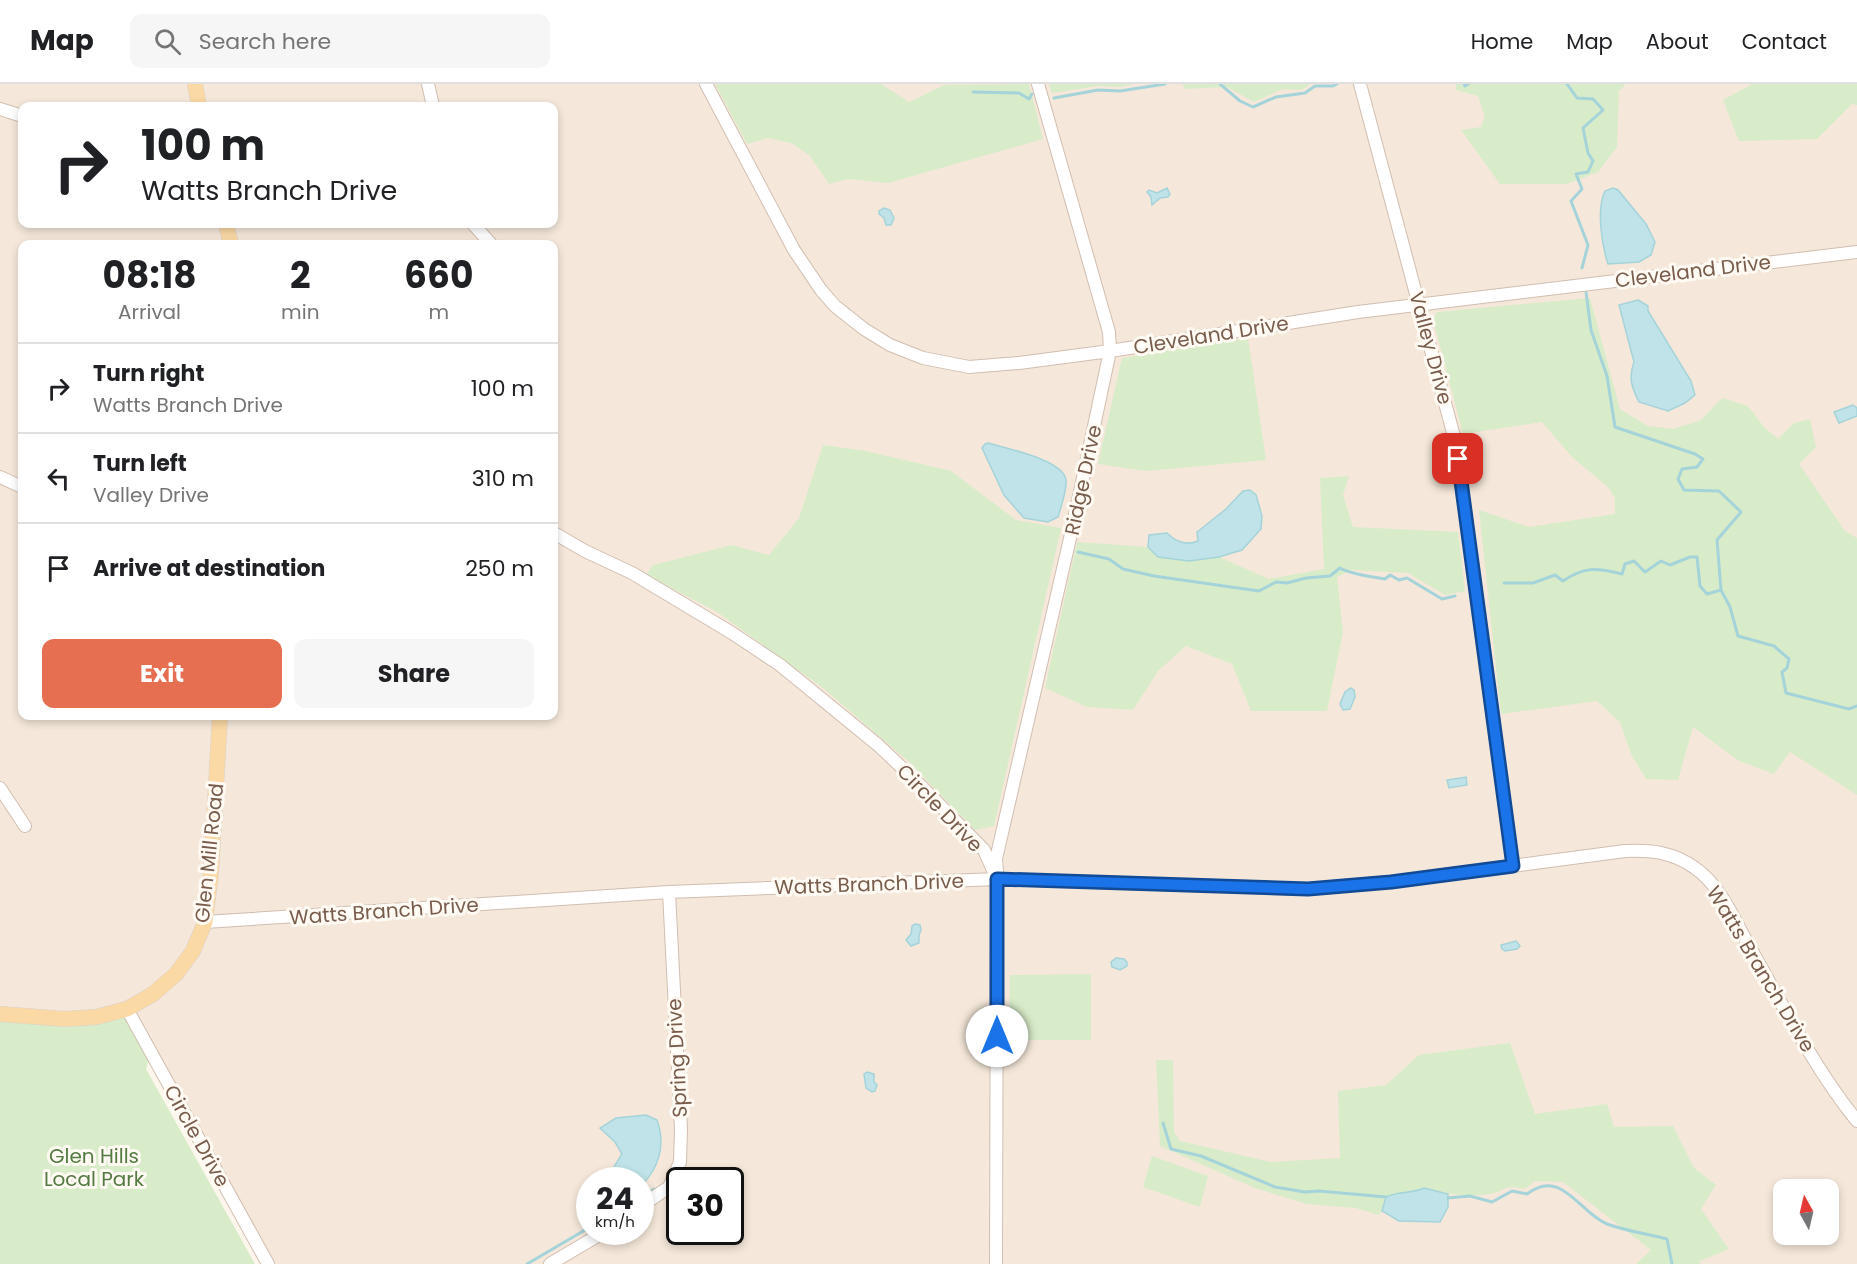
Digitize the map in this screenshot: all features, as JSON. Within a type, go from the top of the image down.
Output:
[{"type":"main road","points":[[195,84],[198,102]]},
{"type":"main road","name":"Glen Mill Road","points":[[0,1014],[65,1019],[96,1017],[127,1009],[153,994],[176,974],[193,951],[205,922],[211,872],[220,720]]},
{"type":"street","points":[[428,84],[433,102]]},
{"type":"street","name":"Cleveland Drive","points":[[706,84],[794,250],[810,275],[835,306],[864,329],[890,345],[923,358],[969,368],[1110,351],[1419,304],[1857,252]]},
{"type":"street","name":"Ridge Drive","points":[[997,879],[996,859],[1071,534],[1110,351],[1109,332],[1038,84]]},
{"type":"street","name":"Valley Drive","points":[[1360,84],[1456,444],[1513,866]]},
{"type":"street","points":[[0,109],[18,115]]},
{"type":"street","points":[[477,228],[487,240]]},
{"type":"street","points":[[0,477],[18,485]]},
{"type":"street","name":"Circle Drive","points":[[558,535],[632,573],[732,633],[780,665],[878,745],[984,850],[997,879],[996,1264]]},
{"type":"street","points":[[0,788],[25,826]]},
{"type":"street","name":"Watts Branch Drive","points":[[205,922],[669,892],[997,879],[1308,889],[1391,882],[1639,851],[1668,854],[1696,868],[1710,880],[1805,1044],[1857,1121]]},
{"type":"street","name":"Spring Drive","points":[[654,1197],[669,1187],[680,1162],[681,1129],[669,892]]},
{"type":"street","name":"Circle Drive","points":[[127,1009],[267,1264]]},
{"type":"street","points":[[550,1264],[582,1245]]},
{"type":"shaded area","points":[[0,84],[1857,84],[1857,1264],[268,1264],[127,1009],[96,1017],[0,1014]]},
{"type":"green space","points":[[715,84],[881,84],[909,102],[944,85],[1029,84],[1043,139],[888,183],[848,179],[829,184],[809,155],[791,143],[768,138],[747,144]]},
{"type":"green space","points":[[1049,84],[1133,84],[1121,87],[1098,86],[1052,93]]},
{"type":"green space","points":[[1182,84],[1311,84],[1301,90],[1283,89],[1254,102],[1227,87],[1185,89]]},
{"type":"green space","points":[[1456,84],[1626,84],[1619,91],[1617,147],[1598,172],[1567,184],[1500,184],[1461,130],[1481,127],[1485,117],[1478,96],[1456,90]]},
{"type":"green space","points":[[1752,84],[1857,84],[1857,105],[1852,104],[1817,139],[1739,141],[1723,100]]},
{"type":"green space","points":[[1590,298],[1620,409],[1648,426],[1673,429],[1701,420],[1722,398],[1748,406],[1764,427],[1778,439],[1794,423],[1810,419],[1816,447],[1799,464],[1845,531],[1857,538],[1857,795],[1790,752],[1774,774],[1739,761],[1693,727],[1678,780],[1646,779],[1631,754],[1620,722],[1597,701],[1501,714],[1479,510],[1529,527],[1615,514],[1615,498],[1608,487],[1573,458],[1542,422],[1463,434],[1433,320],[1437,312]]},
{"type":"green space","points":[[1248,338],[1266,460],[1146,471],[1098,464],[1122,358]]},
{"type":"green space","points":[[823,445],[866,451],[951,471],[1016,520],[1061,528],[994,826],[975,830],[908,761],[823,688],[717,612],[646,575],[653,565],[732,545],[769,555],[799,518]]},
{"type":"green space","points":[[1349,476],[1343,495],[1353,527],[1458,532],[1465,591],[1445,595],[1408,573],[1352,570],[1337,577],[1343,632],[1327,711],[1251,711],[1232,664],[1186,646],[1158,671],[1133,710],[1087,707],[1045,688],[1077,542],[1148,547],[1158,557],[1189,561],[1219,557],[1269,579],[1324,569],[1320,478]]},
{"type":"green space","points":[[1091,974],[1091,1040],[1009,1040],[1010,975]]},
{"type":"green space","name":"Glen Hills Local Park","points":[[127,1009],[151,1053],[146,1069],[255,1264],[0,1264],[0,1014],[65,1019]]},
{"type":"green space","points":[[1510,1043],[1535,1114],[1607,1104],[1614,1127],[1673,1126],[1694,1168],[1716,1185],[1701,1209],[1729,1249],[1700,1261],[1700,1264],[1636,1264],[1651,1250],[1563,1182],[1535,1181],[1525,1189],[1508,1188],[1481,1195],[1456,1194],[1424,1188],[1415,1193],[1386,1197],[1382,1211],[1378,1215],[1356,1208],[1306,1204],[1255,1188],[1160,1146],[1156,1060],[1173,1060],[1174,1132],[1180,1141],[1271,1162],[1340,1158],[1338,1091],[1386,1085],[1419,1055]]},
{"type":"green space","points":[[1152,1156],[1208,1176],[1200,1207],[1143,1187]]},
{"type":"water","points":[[1167,188],[1170,194],[1168,197],[1160,198],[1152,205],[1151,197],[1147,192],[1149,190],[1157,193]]},
{"type":"water","points":[[1613,188],[1618,190],[1646,224],[1655,242],[1651,255],[1639,262],[1608,264],[1600,217],[1605,191]]},
{"type":"water","points":[[884,208],[890,210],[894,218],[891,225],[886,225],[884,218],[879,214],[879,211]]},
{"type":"water","points":[[1638,300],[1648,306],[1648,311],[1691,381],[1695,395],[1668,411],[1639,402],[1633,387],[1631,373],[1634,362],[1619,305]]},
{"type":"water","points":[[1853,405],[1857,408],[1857,416],[1839,423],[1834,412]]},
{"type":"water","points":[[988,443],[1033,456],[1055,466],[1063,473],[1066,489],[1058,517],[1048,522],[1024,518],[1004,495],[982,448]]},
{"type":"water","points":[[1250,490],[1256,495],[1262,516],[1261,529],[1242,550],[1219,557],[1189,561],[1158,557],[1148,547],[1149,535],[1167,533],[1181,542],[1198,541],[1197,532],[1226,509],[1243,491]]},
{"type":"water","points":[[1351,688],[1354,690],[1355,697],[1350,709],[1343,710],[1340,704],[1345,692]]},
{"type":"water","points":[[1466,777],[1467,785],[1449,788],[1447,780]]},
{"type":"water","points":[[915,924],[920,925],[919,943],[911,946],[906,940]]},
{"type":"water","points":[[1516,941],[1520,946],[1517,949],[1505,951],[1502,949],[1501,945]]},
{"type":"water","points":[[1116,958],[1124,959],[1127,966],[1120,970],[1112,967],[1111,962]]},
{"type":"water","points":[[867,1072],[874,1074],[874,1082],[877,1085],[875,1091],[872,1092],[866,1088],[864,1074]]},
{"type":"water","points":[[646,1115],[657,1120],[661,1147],[654,1168],[614,1167],[622,1154],[615,1142],[600,1128],[616,1118]]},
{"type":"water","points":[[1424,1188],[1448,1194],[1448,1207],[1440,1222],[1399,1221],[1382,1211],[1386,1197]]},
{"type":"waterway","points":[[1054,98],[1098,90],[1120,91],[1165,84]]},
{"type":"waterway","points":[[1220,84],[1240,101],[1253,107],[1276,97],[1305,93],[1315,86],[1337,84]]},
{"type":"waterway","points":[[1464,84],[1465,86],[1468,84]]},
{"type":"waterway","points":[[1567,84],[1577,98],[1593,99],[1603,110],[1583,128],[1588,153],[1593,161],[1588,172],[1576,174],[1582,189],[1571,201],[1588,245],[1582,268]]},
{"type":"waterway","points":[[973,92],[1019,93],[1029,99],[1032,94]]},
{"type":"waterway","points":[[1586,292],[1591,330],[1607,376],[1615,427],[1695,454],[1703,459],[1697,467],[1682,469],[1678,479],[1684,490],[1719,491],[1741,512],[1717,540],[1721,590],[1730,607],[1738,636],[1774,646],[1789,659],[1787,668],[1782,672],[1786,693],[1849,709],[1857,706]]},
{"type":"waterway","points":[[1078,552],[1109,559],[1123,569],[1154,576],[1259,591],[1276,582],[1287,583],[1306,578],[1330,576],[1340,568],[1355,574],[1385,579],[1390,575],[1399,580],[1407,578],[1442,599],[1455,596]]},
{"type":"waterway","points":[[1504,583],[1533,583],[1555,575],[1563,581],[1578,573],[1591,570],[1622,574],[1625,564],[1634,561],[1645,572],[1661,561],[1670,565],[1690,557],[1697,557],[1700,586],[1707,594],[1721,590]]},
{"type":"waterway","points":[[1163,1123],[1171,1149],[1201,1156],[1275,1187],[1305,1192],[1319,1191],[1386,1197]]},
{"type":"waterway","points":[[1448,1198],[1470,1196],[1492,1202],[1512,1191],[1527,1194],[1539,1187],[1550,1186],[1570,1195],[1607,1224],[1667,1239],[1672,1264]]},
{"type":"waterway","points":[[527,1264],[576,1235]]},
{"type":"route","points":[[997,1036],[997,879],[1281,890],[1335,888],[1513,866],[1458,459]]}]
